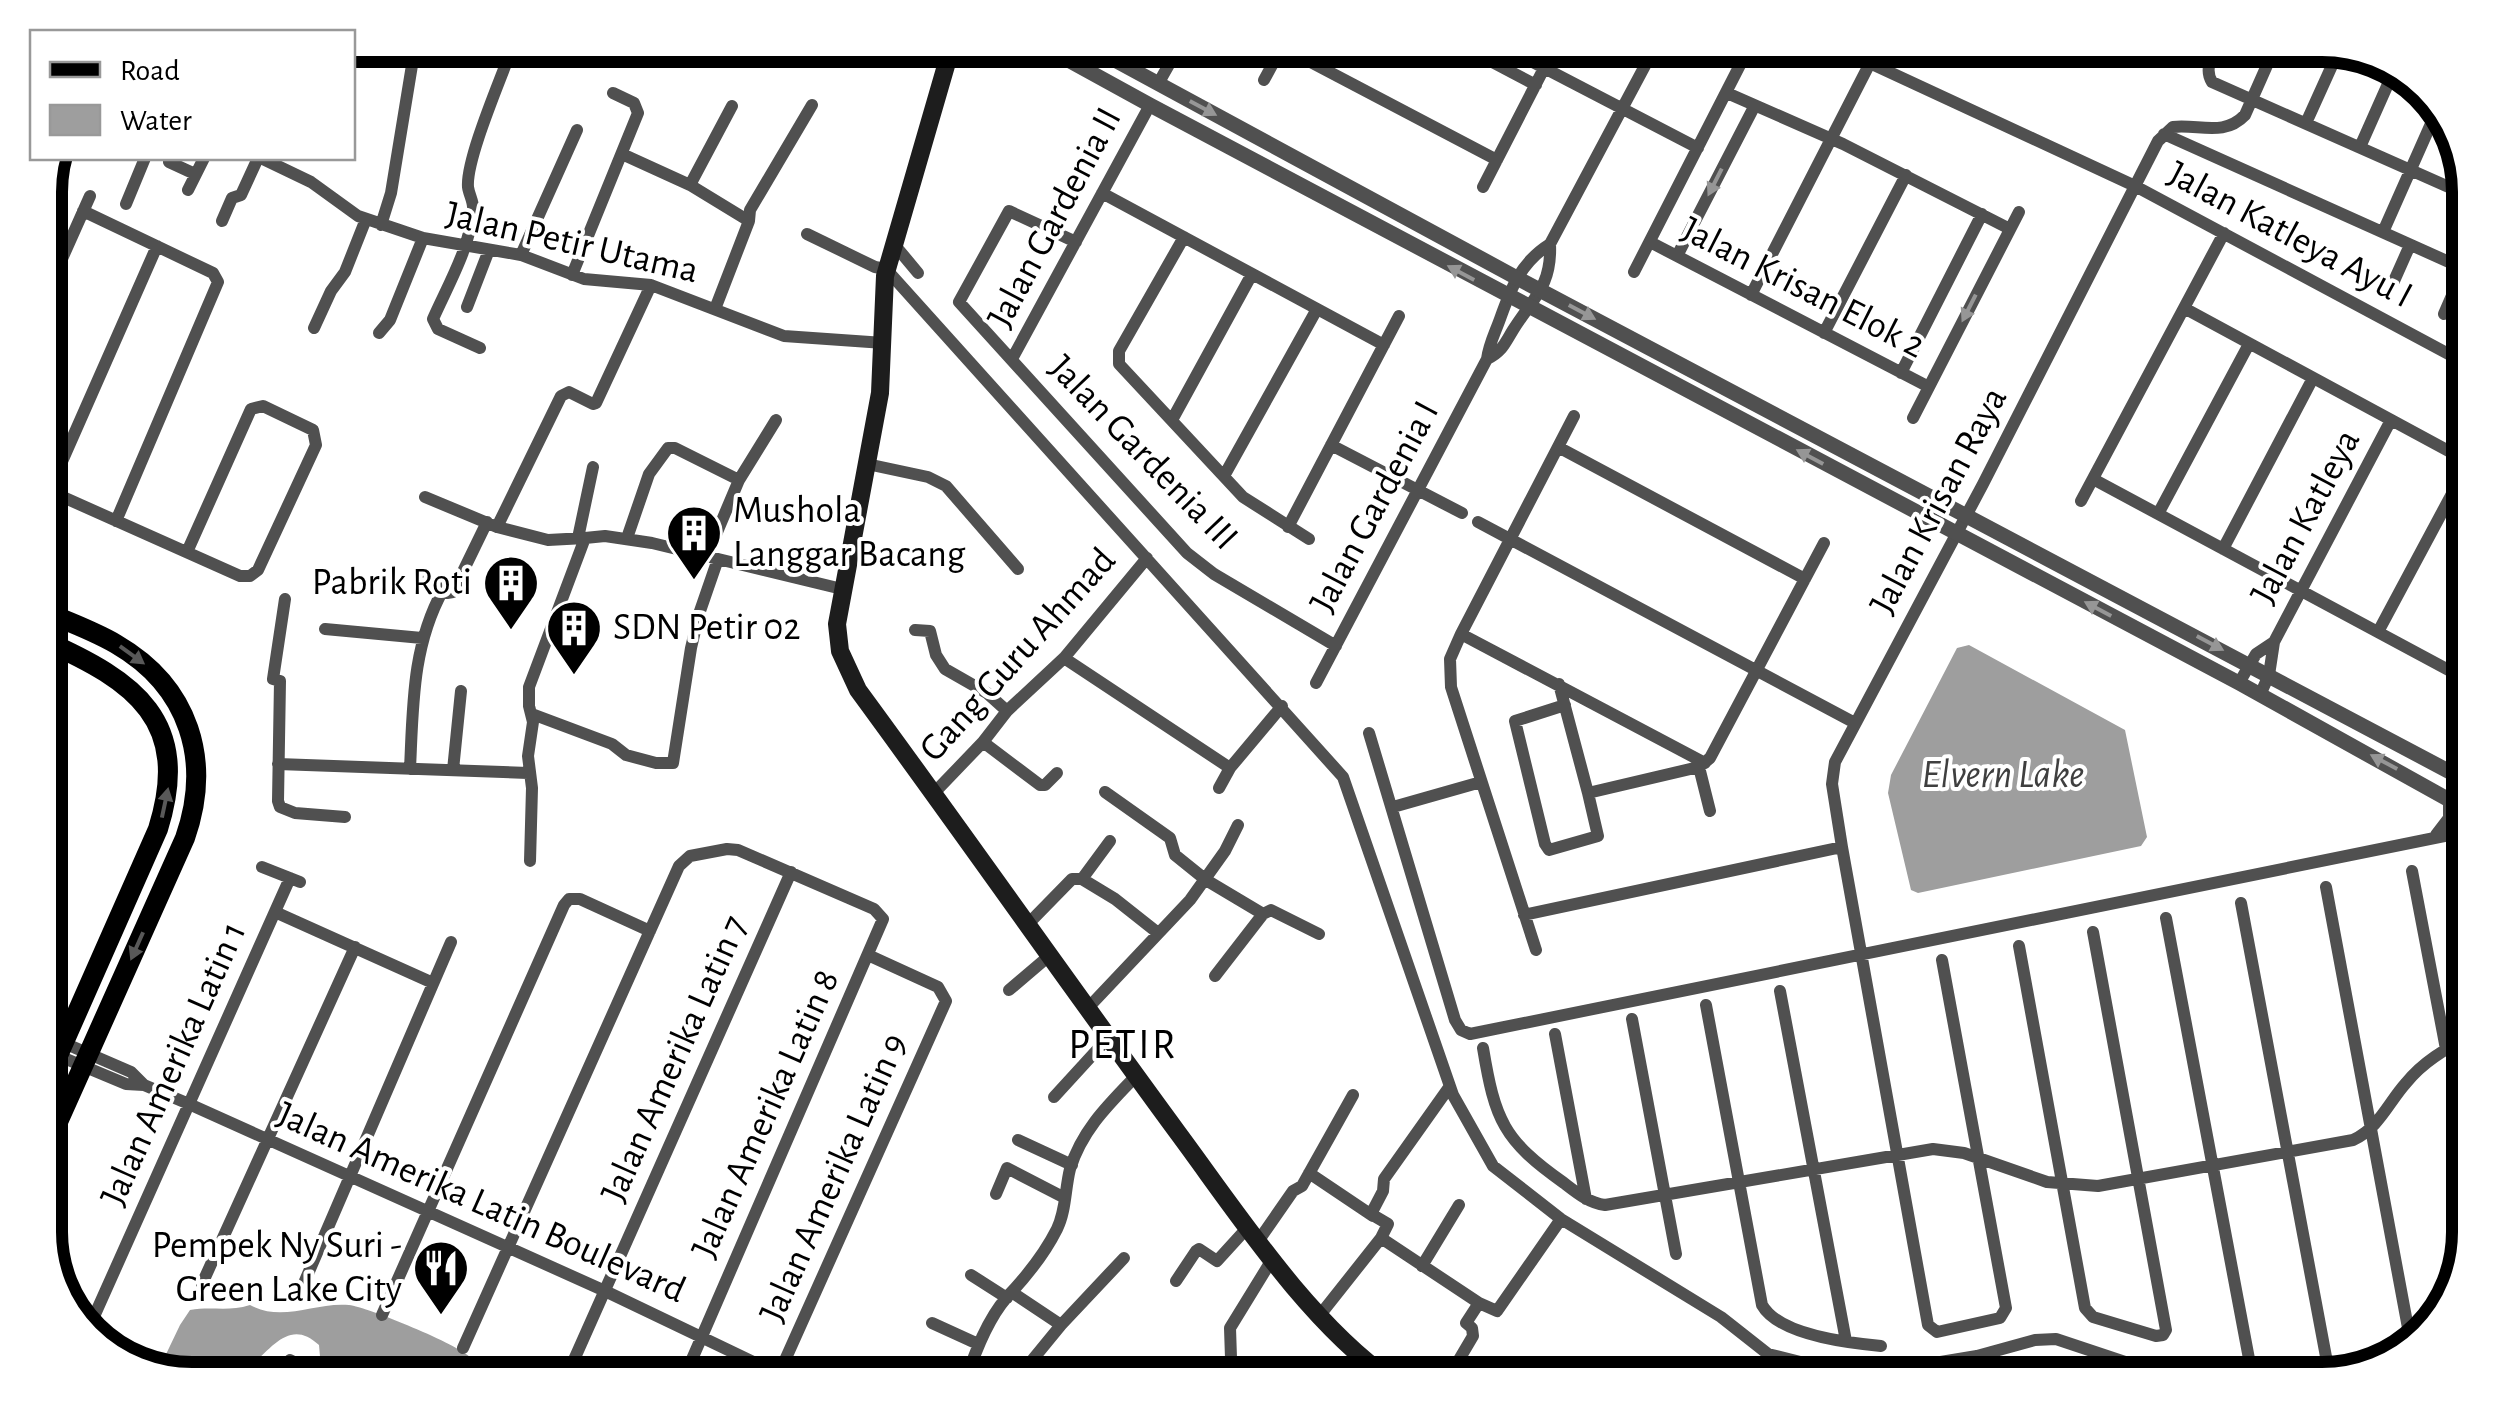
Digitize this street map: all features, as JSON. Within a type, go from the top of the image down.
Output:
[{"type":"main road","points":[[947,62],[889,258],[880,393],[842,588],[837,638],[844,664],[858,690],[1087,1009],[1254,1234],[1320,1315],[1369,1362]]},
{"type":"main road","points":[[63,620],[115,643],[160,678],[191,731],[197,770],[195,806],[184,838],[63,1111]]},
{"type":"main road","points":[[63,649],[127,684],[150,710],[168,763],[168,797],[158,829],[63,1044]]},
{"type":"street","points":[[381,224],[412,62]]},
{"type":"street","points":[[480,348],[438,330],[433,323],[463,246],[474,207],[468,185],[488,108],[508,62]]},
{"type":"street","points":[[1073,62],[1530,310],[2452,799]]},
{"type":"street","points":[[1118,62],[1517,278],[2452,773]]},
{"type":"street","points":[[1159,84],[1171,62]]},
{"type":"street","points":[[1264,80],[1274,62]]},
{"type":"street","points":[[1312,62],[1497,160]]},
{"type":"street","points":[[1492,62],[1536,85]]},
{"type":"street","points":[[1533,62],[1698,148]]},
{"type":"street","points":[[1482,188],[1547,62]]},
{"type":"street","points":[[1550,244],[1647,62]]},
{"type":"street","points":[[2212,62],[2207,75],[2212,82],[2451,186]]},
{"type":"street","points":[[2268,62],[2238,123],[2219,129],[2173,127],[2164,134],[2451,263]]},
{"type":"street","points":[[1634,272],[1742,63]]},
{"type":"street","points":[[1752,295],[1870,63]]},
{"type":"street","name":"Jalan Katleya Ayu I","points":[[1870,63],[2135,186],[2451,355]]},
{"type":"street","points":[[2306,123],[2332,63]]},
{"type":"street","points":[[2360,148],[2389,82]]},
{"type":"street","points":[[1142,84],[1159,84],[1172,98],[1168,106],[1150,105],[1142,84]]},
{"type":"street","points":[[572,275],[638,109],[634,103],[612,93]]},
{"type":"street","points":[[1727,93],[1906,175],[2010,229]]},
{"type":"street","points":[[715,309],[750,210],[812,105]]},
{"type":"street","name":"Jalan Gardenia II","points":[[1012,359],[1150,105]]},
{"type":"street","points":[[690,185],[732,106]]},
{"type":"street","points":[[1676,256],[1754,107]]},
{"type":"street","points":[[2383,232],[2431,123]]},
{"type":"street","points":[[521,256],[577,130]]},
{"type":"street","name":"Jalan Krisan Raya","points":[[1979,1158],[2004,1314],[1936,1332],[1928,1325],[1860,953],[1833,773],[1855,723],[1967,516],[2164,134]]},
{"type":"street","points":[[622,154],[690,185],[749,220]]},
{"type":"street","points":[[126,204],[144,160]]},
{"type":"street","points":[[188,190],[203,160]]},
{"type":"street","points":[[222,221],[232,198],[240,195],[258,160]]},
{"type":"street","name":"Jalan Petir Utama","points":[[263,160],[310,182],[366,220],[423,238],[521,256],[572,275],[651,285],[784,336],[884,342]]},
{"type":"street","points":[[169,162],[196,174]]},
{"type":"street","points":[[1824,333],[1906,175]]},
{"type":"street","points":[[1102,193],[1384,346]]},
{"type":"street","points":[[63,256],[90,196]]},
{"type":"street","name":"Jalan Gardenia III","points":[[1076,242],[1009,210],[959,300],[1200,564],[1336,646]]},
{"type":"street","points":[[83,211],[213,273],[218,287],[116,521]]},
{"type":"street","points":[[1913,418],[2019,212]]},
{"type":"street","points":[[1901,372],[1982,214]]},
{"type":"street","points":[[314,328],[345,272],[366,220]]},
{"type":"street","points":[[2081,501],[2224,233]]},
{"type":"street","points":[[807,234],[875,268],[889,258]]},
{"type":"street","points":[[1184,237],[1118,364],[1243,497],[1310,539]]},
{"type":"street","points":[[380,333],[390,320],[423,238]]},
{"type":"street","name":"Jalan Krisan Elok 2","points":[[1650,242],[1929,387]]},
{"type":"street","name":"Jalan Gardenia I","points":[[1316,683],[1488,358],[1491,339],[1517,278],[1536,252],[1550,244],[1550,261],[1530,310],[1514,327],[1504,348],[1488,358]]},
{"type":"street","points":[[2394,282],[2410,244]]},
{"type":"street","points":[[63,455],[157,246]]},
{"type":"street","points":[[467,307],[489,250]]},
{"type":"street","points":[[889,258],[918,272]]},
{"type":"street","points":[[889,258],[1348,785],[1450,1086],[1498,1173],[1560,1219],[1721,1317],[1768,1354],[1797,1362]]},
{"type":"street","points":[[1172,420],[1252,274]]},
{"type":"street","points":[[426,576],[443,590],[453,592],[562,396],[569,392],[594,404],[651,285]]},
{"type":"street","points":[[2444,314],[2451,300]]},
{"type":"street","points":[[2184,308],[2451,452]]},
{"type":"street","points":[[1224,476],[1316,309]]},
{"type":"street","points":[[1288,526],[1400,316]]},
{"type":"street","points":[[1500,319],[1514,327]]},
{"type":"street","points":[[2158,514],[2249,344]]},
{"type":"street","points":[[2223,549],[2313,378]]},
{"type":"street","points":[[63,497],[116,521],[240,576],[254,574],[316,445],[316,435],[309,426],[263,406],[247,413],[186,552]]},
{"type":"street","points":[[1536,950],[1449,677],[1450,658],[1574,416]]},
{"type":"street","points":[[532,714],[612,744],[626,755],[673,763],[691,648],[712,558],[739,480],[776,420]]},
{"type":"street","name":"Jalan Katleya","points":[[2260,695],[2270,675],[2274,642],[2391,420]]},
{"type":"street","points":[[1332,444],[1462,514]]},
{"type":"street","points":[[1558,447],[1805,579]]},
{"type":"street","points":[[627,538],[649,474],[668,448],[739,480]]},
{"type":"street","points":[[868,464],[928,477],[946,486],[1018,569]]},
{"type":"street","points":[[530,861],[529,687],[582,538],[593,466]]},
{"type":"street","points":[[2093,479],[2451,672]]},
{"type":"street","points":[[2378,632],[2451,495]]},
{"type":"street","points":[[425,497],[492,525],[548,540],[627,538],[842,588]]},
{"type":"street","points":[[1478,522],[1855,723]]},
{"type":"street","points":[[1710,810],[1702,765],[1824,543]]},
{"type":"street","name":"Gang Guru Ahmad","points":[[934,792],[1007,711],[1064,658],[1147,558]]},
{"type":"street","points":[[410,769],[413,700],[422,638],[443,590]]},
{"type":"street","points":[[286,599],[273,679],[280,681],[278,801],[284,810],[345,816]]},
{"type":"street","points":[[325,628],[422,638]]},
{"type":"street","points":[[916,630],[930,632],[934,637],[936,655],[945,668],[986,692],[1007,711]]},
{"type":"street","points":[[1462,634],[1560,684],[1702,765]]},
{"type":"street","name":"Jalan Katleya","points":[[2238,683],[2248,664],[2274,642]]},
{"type":"street","points":[[1064,658],[1230,768]]},
{"type":"street","points":[[1560,684],[1598,836],[1549,850],[1514,721],[1565,706]]},
{"type":"street","points":[[454,770],[462,691]]},
{"type":"street","points":[[1220,788],[1230,768],[1282,706]]},
{"type":"street","points":[[1369,734],[1455,1020],[1461,1030],[1470,1034],[2452,833]]},
{"type":"street","points":[[983,742],[1040,785],[1057,774]]},
{"type":"street","points":[[278,764],[528,773]]},
{"type":"street","points":[[1588,794],[1702,765]]},
{"type":"street","points":[[1392,808],[1480,782]]},
{"type":"street","points":[[1105,792],[1170,838],[1175,855],[1206,880],[1263,914]]},
{"type":"street","points":[[2436,835],[2448,818],[2449,797]]},
{"type":"street","points":[[1087,1009],[1206,880],[1238,825]]},
{"type":"street","points":[[1082,879],[1110,841]]},
{"type":"street","points":[[1524,914],[1842,847]]},
{"type":"street","points":[[464,1348],[679,866],[690,856],[727,848],[792,872]]},
{"type":"street","name":"Jalan Amerika Latin 1","points":[[94,1317],[275,912],[295,880],[262,866]]},
{"type":"street","points":[[2412,871],[2446,1049]]},
{"type":"street","name":"Jalan Amerika Latin 8","points":[[691,1362],[881,927],[880,914],[874,909],[792,872]]},
{"type":"street","name":"Jalan Amerika Latin 7","points":[[574,1362],[792,872]]},
{"type":"street","points":[[1028,924],[1072,879],[1082,879],[1158,933]]},
{"type":"street","points":[[2326,887],[2408,1329]]},
{"type":"street","points":[[382,1315],[564,905],[569,899],[580,898],[650,931]]},
{"type":"street","points":[[2242,904],[2327,1362]]},
{"type":"street","points":[[1216,976],[1263,914],[1271,910],[1319,934]]},
{"type":"street","points":[[275,912],[433,984]]},
{"type":"street","points":[[2166,918],[2249,1362]]},
{"type":"street","points":[[2019,946],[2088,1314],[2163,1335],[2166,1330],[2093,932]]},
{"type":"street","points":[[301,1290],[451,942]]},
{"type":"street","points":[[202,1284],[354,947]]},
{"type":"street","name":"Jalan Amerika Latin 9","points":[[789,1362],[946,1001],[938,987],[868,955]]},
{"type":"street","points":[[1009,990],[1049,956]]},
{"type":"street","points":[[1942,960],[1979,1158]]},
{"type":"street","points":[[1780,991],[1846,1341]]},
{"type":"street","points":[[1706,1005],[1762,1304],[1768,1316],[1780,1325],[1881,1346]]},
{"type":"street","points":[[1632,1020],[1676,1254]]},
{"type":"street","points":[[1556,1034],[1586,1199]]},
{"type":"street","points":[[1054,1097],[1108,1038]]},
{"type":"street","points":[[1483,1048],[1494,1108],[1512,1140],[1536,1164],[1586,1199],[1606,1205],[1898,1153],[1948,1149],[2064,1185],[2140,1181],[2353,1140],[2371,1129],[2423,1065],[2452,1046]]},
{"type":"street","name":"Jalan Amerika Latin Boulevard","points":[[63,1050],[132,1072],[144,1085],[605,1291],[752,1362]]},
{"type":"street","points":[[975,1362],[972,1361],[978,1344],[1056,1233],[1072,1164],[1089,1126],[1136,1076]]},
{"type":"street","points":[[1373,1216],[1384,1179],[1450,1086]]},
{"type":"street","points":[[1176,1282],[1196,1251],[1203,1251],[1210,1260],[1217,1261],[1254,1234],[1293,1191],[1301,1188],[1353,1095]]},
{"type":"street","points":[[1018,1140],[1072,1164]]},
{"type":"street","points":[[996,1194],[1007,1168],[1063,1198]]},
{"type":"street","points":[[1310,1173],[1388,1224],[1320,1315]]},
{"type":"street","points":[[1422,1266],[1459,1206]]},
{"type":"street","points":[[1381,1238],[1497,1311],[1560,1219]]},
{"type":"street","points":[[1031,1362],[1124,1258]]},
{"type":"street","points":[[1229,1362],[1230,1328],[1273,1258]]},
{"type":"street","points":[[971,1275],[1061,1325]]},
{"type":"street","points":[[1457,1362],[1472,1336],[1472,1328],[1466,1323],[1479,1303]]},
{"type":"street","points":[[932,1323],[978,1344]]},
{"type":"street","points":[[1944,1362],[2036,1340],[2056,1339],[2125,1362]]},
{"type":"street","points":[[1353,1362],[1358,1353]]},
{"type":"street","points":[[1978,1356],[1978,1362]]},
{"type":"street","points":[[290,1360],[294,1362]]},
{"type":"water","name":"Elvern Lake","points":[[1969,645],[2125,730],[2147,837],[2141,846],[1918,893],[1911,890],[1888,793],[1891,775],[1957,648]]},
{"type":"water","points":[[250,1305],[287,1312],[336,1305],[359,1307],[413,1327],[463,1352],[473,1362],[320,1362],[319,1345],[306,1336],[294,1334],[283,1338],[254,1362],[164,1359],[190,1310]]},
{"type":"place","name":"Mushola Langgar Bacang","points":[[694,582]]},
{"type":"place","name":"Pabrik Roti","points":[[511,632]]},
{"type":"place","name":"SDN Petir 02","points":[[574,677]]},
{"type":"place","name":"Pempek Ny Suri - Green Lake City","points":[[441,1317]]},
{"type":"district","name":"PETIR","points":[[1123,1045]]}]
